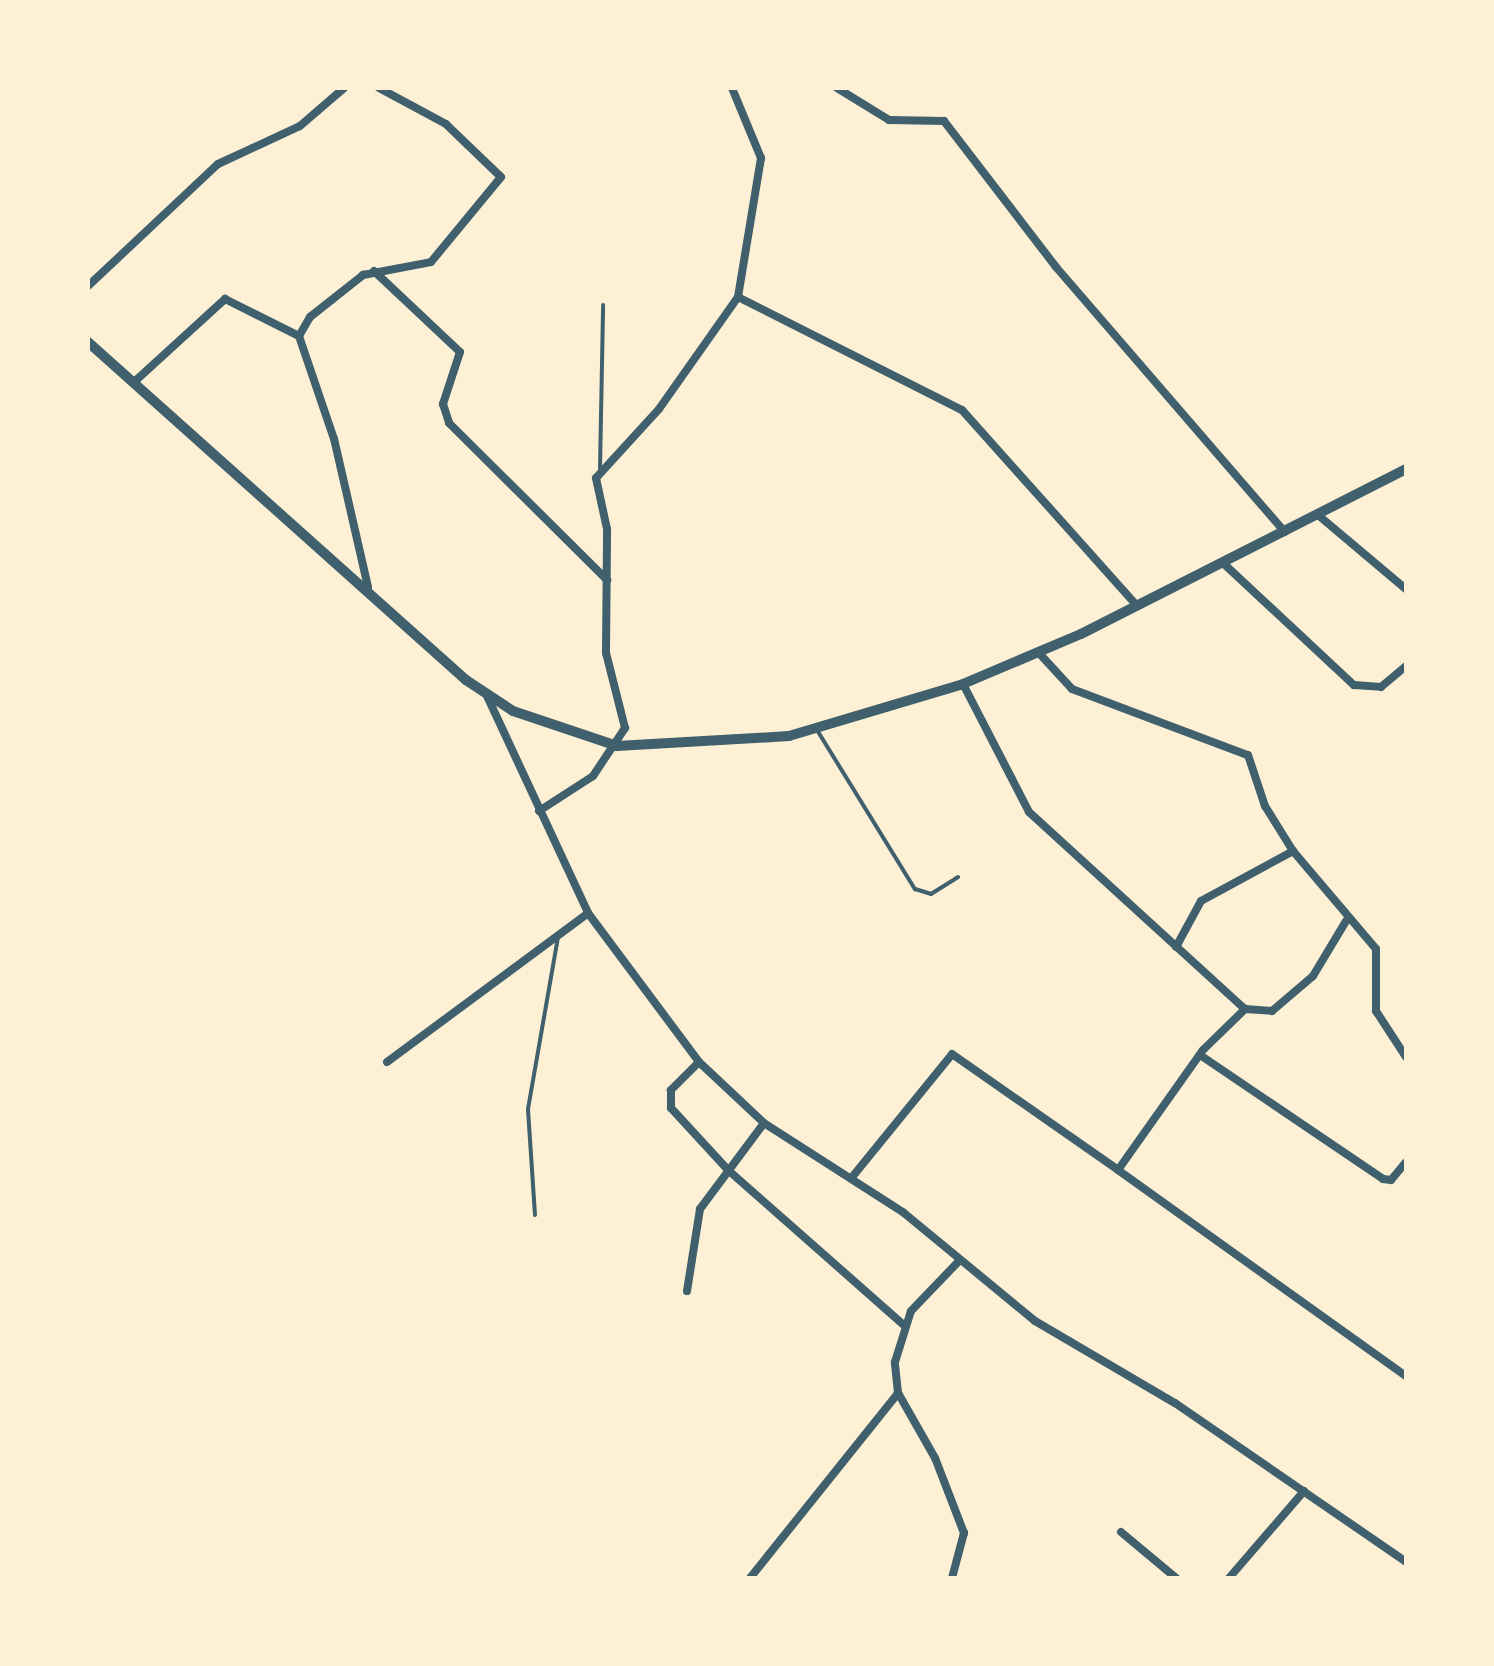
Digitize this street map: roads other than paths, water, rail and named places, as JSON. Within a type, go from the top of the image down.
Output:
[{"type":"street","points":[[88,286],[218,164],[300,126],[344,88]]},
{"type":"street","points":[[299,336],[310,317],[374,271],[431,262],[501,177],[446,124],[379,88]]},
{"type":"street","points":[[539,811],[593,776],[617,746],[625,712],[606,653],[607,529],[596,486],[600,468],[659,409],[738,297],[761,158],[732,88]]},
{"type":"street","points":[[837,88],[889,120],[944,121],[1056,267],[1285,532]]},
{"type":"street","points":[[374,271],[460,352],[443,404],[449,423],[607,580]]},
{"type":"street","points":[[738,297],[973,418],[1137,606]]},
{"type":"street","points":[[133,383],[225,299],[299,336],[334,439],[368,587]]},
{"type":"street","points":[[88,342],[368,587],[487,696],[617,746],[678,748],[817,730],[963,684],[1137,606],[1406,469]]},
{"type":"street","points":[[1318,515],[1406,589]]},
{"type":"street","points":[[1223,563],[1354,685],[1381,687],[1406,666]]},
{"type":"street","points":[[1038,652],[1072,689],[1248,755],[1265,806],[1293,851],[1346,921],[1376,949],[1376,1011],[1406,1057]]},
{"type":"street","points":[[963,684],[1029,812],[1245,1009],[1272,1011],[1313,976],[1346,921]]},
{"type":"street","points":[[487,696],[588,913],[699,1062],[764,1123],[853,1176],[1071,1345],[1175,1403],[1406,1562]]},
{"type":"street","points":[[1176,947],[1201,901],[1293,851]]},
{"type":"street","points":[[387,1062],[588,913]]},
{"type":"street","points":[[1118,1170],[1200,1055],[1245,1009]]},
{"type":"street","points":[[853,1176],[952,1054],[1406,1376]]},
{"type":"street","points":[[1200,1055],[1383,1179],[1391,1180],[1406,1162]]},
{"type":"street","points":[[699,1062],[668,1099],[728,1170],[904,1325]]},
{"type":"street","points":[[687,1291],[695,1221],[764,1123]]},
{"type":"street","points":[[952,1578],[964,1533],[935,1458],[898,1393],[895,1362],[904,1325],[959,1261]]},
{"type":"street","points":[[750,1578],[898,1393]]},
{"type":"street","points":[[1229,1578],[1304,1491]]},
{"type":"street","points":[[1121,1532],[1176,1578]]},
{"type":"lane","points":[[600,468],[603,305]]},
{"type":"lane","points":[[817,730],[915,889],[931,894],[958,877]]},
{"type":"lane","points":[[535,1215],[528,1109],[558,936]]}]
